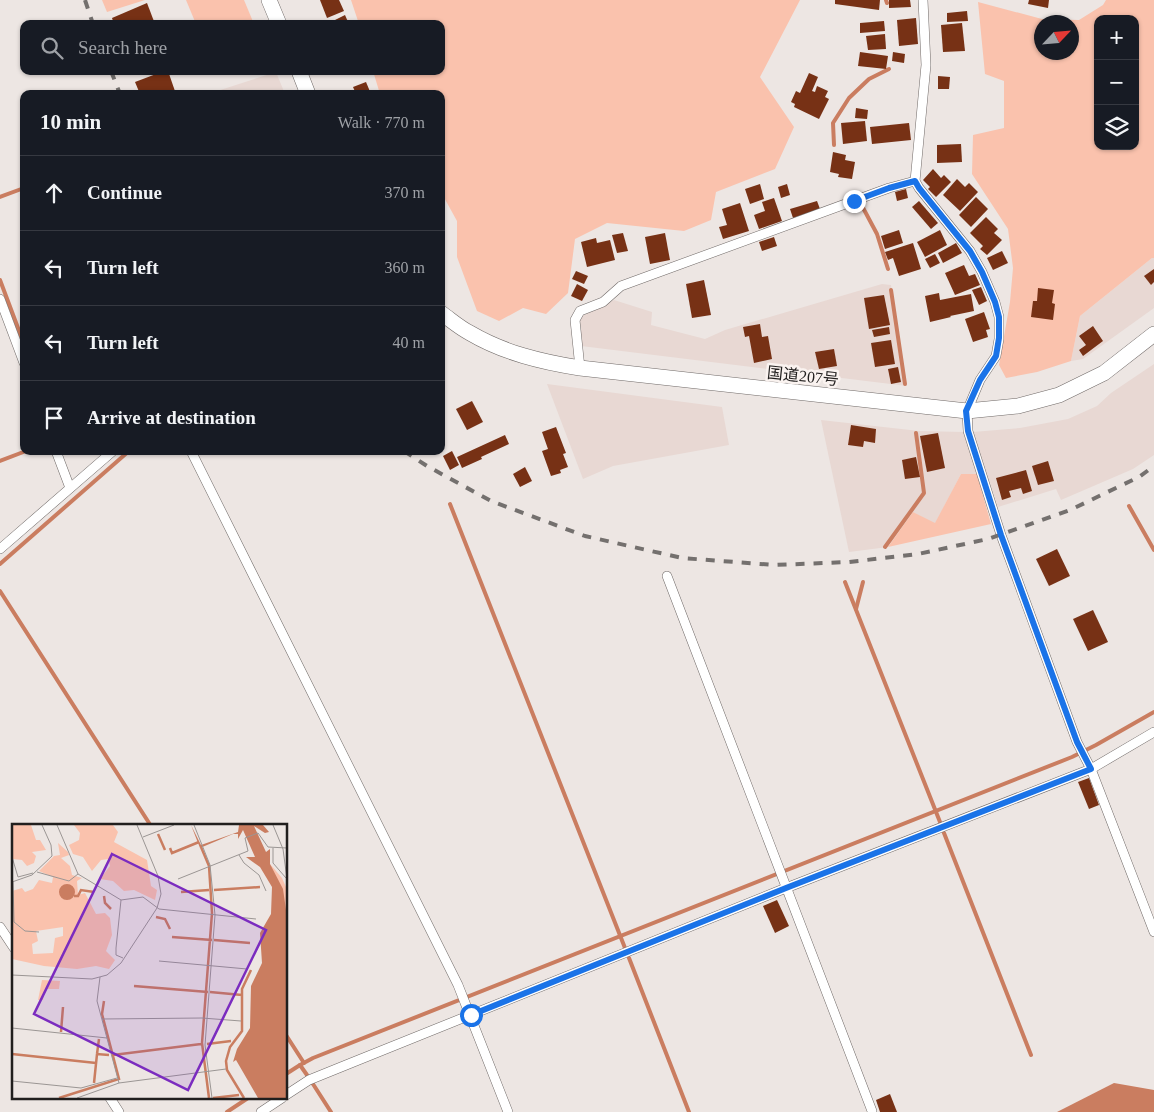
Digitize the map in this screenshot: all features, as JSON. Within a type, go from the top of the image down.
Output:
[{"type":"highway","points":[[269,0],[277,20]]},
{"type":"highway","points":[[301,75],[306,90]]},
{"type":"highway","name":"国道207号","points":[[445,316],[469,333],[505,350],[544,362],[580,368],[966,411],[1018,406],[1059,395],[1104,373],[1154,334]]},
{"type":"street","points":[[923,0],[926,65],[915,181],[970,251],[989,287],[999,317],[999,338],[996,356],[980,380],[966,411],[968,431],[1001,535],[1079,745],[1091,769],[1154,932]]},
{"type":"street","points":[[580,368],[575,320],[580,311],[603,302],[621,286],[889,188],[915,181]]},
{"type":"street","points":[[0,299],[20,352]]},
{"type":"street","points":[[58,455],[70,488]]},
{"type":"street","points":[[0,548],[108,455]]},
{"type":"street","points":[[193,455],[461,993],[508,1112]]},
{"type":"street","points":[[667,576],[872,1111]]},
{"type":"street","points":[[288,1094],[309,1080],[471,1015],[785,884],[1091,769],[1154,732]]},
{"type":"street","points":[[0,927],[12,945]]},
{"type":"street","points":[[111,1100],[119,1112]]},
{"type":"street","points":[[261,1112],[279,1100]]},
{"type":"shaded area","points":[[102,0],[145,0],[107,12]]},
{"type":"shaded area","points":[[186,0],[244,0],[252,20],[194,20]]},
{"type":"shaded area","points":[[351,0],[800,0],[760,77],[794,127],[775,169],[716,192],[711,220],[684,231],[607,223],[575,239],[568,293],[546,314],[523,308],[499,321],[477,311],[457,257],[457,221],[445,199],[445,90],[379,90],[374,75],[445,75],[445,20],[358,20]]},
{"type":"shaded area","points":[[1106,0],[1154,0],[1154,258],[1080,316],[1071,361],[1037,372],[1006,378],[999,365],[1010,302],[1013,268],[1008,229],[972,174],[973,135],[1004,128],[1004,81],[985,74],[978,2],[1034,17],[1034,60],[1079,60],[1079,20],[1103,5]]},
{"type":"shaded area","points":[[267,75],[277,75],[283,90],[220,90]]},
{"type":"shaded area","points":[[1154,258],[1154,308],[1083,359],[1071,361],[1080,316]]},
{"type":"shaded area","points":[[882,284],[891,285],[907,386],[581,346],[580,317],[614,300],[652,312],[651,325],[705,339],[725,330]]},
{"type":"shaded area","points":[[1154,364],[1154,455],[1133,469],[1061,500],[1056,489],[998,507],[973,432],[1020,428],[1068,419],[1097,406],[1111,393]]},
{"type":"shaded area","points":[[547,384],[722,407],[729,445],[613,466],[583,479]]},
{"type":"shaded area","points":[[821,420],[919,431],[964,432],[977,474],[961,474],[935,524],[913,512],[888,547],[849,552]]},
{"type":"shaded area","points":[[961,474],[977,474],[991,524],[888,547],[913,512],[935,523]]},
{"type":"shaded area","points":[[1114,1083],[1154,1090],[1154,1112],[1057,1112]]},
{"type":"building","points":[[320,0],[339,0],[344,11],[327,18]]},
{"type":"building","points":[[835,0],[880,0],[879,10],[835,4]]},
{"type":"building","points":[[889,0],[910,0],[911,7],[889,8]]},
{"type":"building","points":[[1029,0],[1049,0],[1048,8],[1028,4]]},
{"type":"building","points":[[147,3],[153,20],[113,20],[112,18]]},
{"type":"building","points":[[967,11],[968,21],[947,22],[947,13]]},
{"type":"building","points":[[345,15],[347,20],[335,20]]},
{"type":"building","points":[[916,18],[918,44],[899,46],[897,20]]},
{"type":"building","points":[[884,21],[885,31],[860,33],[860,23]]},
{"type":"building","points":[[962,23],[965,51],[943,52],[941,25]]},
{"type":"building","points":[[885,34],[886,49],[868,50],[866,36]]},
{"type":"building","points":[[860,52],[888,56],[886,69],[858,66]]},
{"type":"building","points":[[893,52],[905,54],[904,63],[892,61]]},
{"type":"building","points":[[809,73],[818,77],[812,91],[815,92],[817,86],[828,91],[825,97],[829,99],[819,119],[794,107],[795,104],[791,102],[796,91],[800,93]]},
{"type":"building","points":[[153,75],[169,75],[175,90],[138,90],[135,82]]},
{"type":"building","points":[[938,76],[950,77],[949,89],[938,89]]},
{"type":"building","points":[[366,82],[369,90],[354,90],[353,87]]},
{"type":"building","points":[[856,108],[868,110],[867,119],[855,118]]},
{"type":"building","points":[[865,121],[867,141],[843,144],[841,123]]},
{"type":"building","points":[[909,123],[911,140],[872,144],[870,127]]},
{"type":"building","points":[[961,144],[962,162],[937,163],[937,145]]},
{"type":"building","points":[[833,152],[846,155],[845,160],[855,162],[852,179],[838,177],[839,174],[830,172]]},
{"type":"building","points":[[933,169],[941,178],[944,175],[951,182],[936,197],[923,180]]},
{"type":"building","points":[[957,179],[965,187],[969,183],[978,192],[960,211],[943,195]]},
{"type":"building","points":[[760,184],[764,199],[750,204],[745,189]]},
{"type":"building","points":[[787,184],[790,195],[781,198],[778,187]]},
{"type":"building","points":[[906,189],[908,198],[897,201],[895,192]]},
{"type":"building","points":[[976,197],[988,209],[971,227],[959,215]]},
{"type":"building","points":[[774,198],[782,221],[759,229],[754,215],[765,211],[762,202]]},
{"type":"building","points":[[817,201],[820,209],[793,218],[790,209]]},
{"type":"building","points":[[919,201],[938,223],[931,229],[912,207]]},
{"type":"building","points":[[740,203],[749,231],[723,239],[719,227],[727,225],[722,209]]},
{"type":"building","points":[[986,217],[998,229],[994,233],[1002,240],[987,255],[980,249],[983,246],[970,233]]},
{"type":"building","points":[[899,230],[903,243],[885,249],[881,236]]},
{"type":"building","points":[[940,230],[947,245],[925,257],[917,242]]},
{"type":"building","points":[[623,233],[628,251],[617,253],[612,235]]},
{"type":"building","points":[[665,233],[670,260],[650,264],[645,237]]},
{"type":"building","points":[[774,237],[777,246],[762,251],[759,242]]},
{"type":"building","points":[[596,238],[597,243],[610,240],[615,260],[587,267],[581,242]]},
{"type":"building","points":[[913,243],[921,269],[899,276],[893,258],[888,260],[885,252]]},
{"type":"building","points":[[956,243],[962,253],[943,263],[938,253]]},
{"type":"building","points":[[1002,251],[1008,263],[993,270],[987,258]]},
{"type":"building","points":[[935,254],[940,263],[930,268],[925,259]]},
{"type":"building","points":[[964,265],[969,276],[975,274],[980,285],[955,295],[945,273]]},
{"type":"building","points":[[1154,269],[1154,282],[1151,285],[1144,276]]},
{"type":"building","points":[[576,271],[588,276],[584,284],[572,279]]},
{"type":"building","points":[[704,280],[711,315],[692,318],[686,284]]},
{"type":"building","points":[[577,284],[588,290],[582,301],[571,296]]},
{"type":"building","points":[[981,287],[987,301],[979,305],[972,290]]},
{"type":"building","points":[[1038,288],[1054,290],[1052,303],[1055,304],[1053,320],[1031,317],[1033,301],[1037,301]]},
{"type":"building","points":[[939,293],[940,300],[971,294],[974,311],[930,322],[925,296]]},
{"type":"building","points":[[884,295],[890,325],[869,329],[864,298]]},
{"type":"building","points":[[984,312],[990,329],[986,330],[988,337],[973,342],[965,319]]},
{"type":"building","points":[[760,324],[762,337],[768,336],[772,359],[754,363],[749,336],[745,337],[743,327]]},
{"type":"building","points":[[1093,326],[1103,341],[1083,356],[1079,350],[1086,345],[1079,336]]},
{"type":"building","points":[[889,327],[890,334],[874,337],[872,330]]},
{"type":"building","points":[[891,340],[895,364],[875,367],[871,343]]},
{"type":"building","points":[[834,349],[837,366],[819,369],[815,352]]},
{"type":"building","points":[[898,367],[901,382],[891,384],[888,369]]},
{"type":"building","points":[[472,401],[483,422],[467,430],[456,409]]},
{"type":"building","points":[[851,425],[876,429],[875,443],[864,441],[863,447],[848,445]]},
{"type":"building","points":[[556,427],[566,453],[563,454],[568,467],[560,470],[561,473],[551,476],[542,451],[548,449],[542,432]]},
{"type":"building","points":[[938,433],[945,468],[927,472],[920,436]]},
{"type":"building","points":[[505,435],[509,444],[462,468],[457,457]]},
{"type":"building","points":[[452,451],[459,465],[450,470],[443,456]]},
{"type":"building","points":[[916,457],[920,477],[905,479],[902,460]]},
{"type":"building","points":[[1048,461],[1054,481],[1038,485],[1032,466]]},
{"type":"building","points":[[525,467],[532,481],[520,487],[513,474]]},
{"type":"building","points":[[1026,470],[1032,491],[1023,494],[1021,488],[1009,491],[1011,497],[1002,500],[996,478]]},
{"type":"building","points":[[1057,549],[1070,576],[1049,586],[1036,559]]},
{"type":"building","points":[[1093,610],[1108,642],[1088,651],[1073,619]]},
{"type":"building","points":[[1089,778],[1099,805],[1089,809],[1078,782]]},
{"type":"building","points":[[777,900],[789,926],[775,933],[763,906]]},
{"type":"building","points":[[890,1094],[897,1112],[880,1112],[876,1100]]},
{"type":"waterway","points":[[834,145],[833,123],[849,98],[869,79],[889,69]]},
{"type":"waterway","points":[[0,197],[20,190]]},
{"type":"waterway","points":[[861,204],[877,234],[888,269]]},
{"type":"waterway","points":[[0,280],[20,333]]},
{"type":"waterway","points":[[891,290],[905,384]]},
{"type":"waterway","points":[[885,547],[924,493],[916,433]]},
{"type":"waterway","points":[[0,461],[20,453]]},
{"type":"waterway","points":[[0,564],[124,455]]},
{"type":"waterway","points":[[450,504],[625,948]]},
{"type":"waterway","points":[[1129,506],[1154,550]]},
{"type":"waterway","points":[[845,582],[940,822]]},
{"type":"waterway","points":[[856,609],[863,582]]},
{"type":"waterway","points":[[0,591],[150,824]]},
{"type":"waterway","points":[[288,1073],[313,1058],[1072,757],[1154,712]]},
{"type":"waterway","points":[[944,833],[1031,1055]]},
{"type":"waterway","points":[[629,958],[689,1112]]},
{"type":"waterway","points":[[288,1038],[304,1063]]},
{"type":"waterway","points":[[300,1065],[307,1075]]},
{"type":"waterway","points":[[313,1084],[331,1112]]},
{"type":"waterway","points":[[227,1112],[245,1100]]},
{"type":"railway","points":[[85,0],[92,20]]},
{"type":"railway","points":[[113,75],[118,90]]},
{"type":"railway","points":[[410,455],[491,501],[585,536],[682,558],[774,565],[849,562],[918,554],[988,539],[1070,510],[1139,477],[1154,466]]},
{"type":"route","points":[[471,1015],[786,888],[1091,769],[1077,742],[1001,535],[968,431],[966,411],[980,380],[996,356],[999,338],[999,317],[995,302],[982,272],[970,251],[915,181],[854,201]]}]
